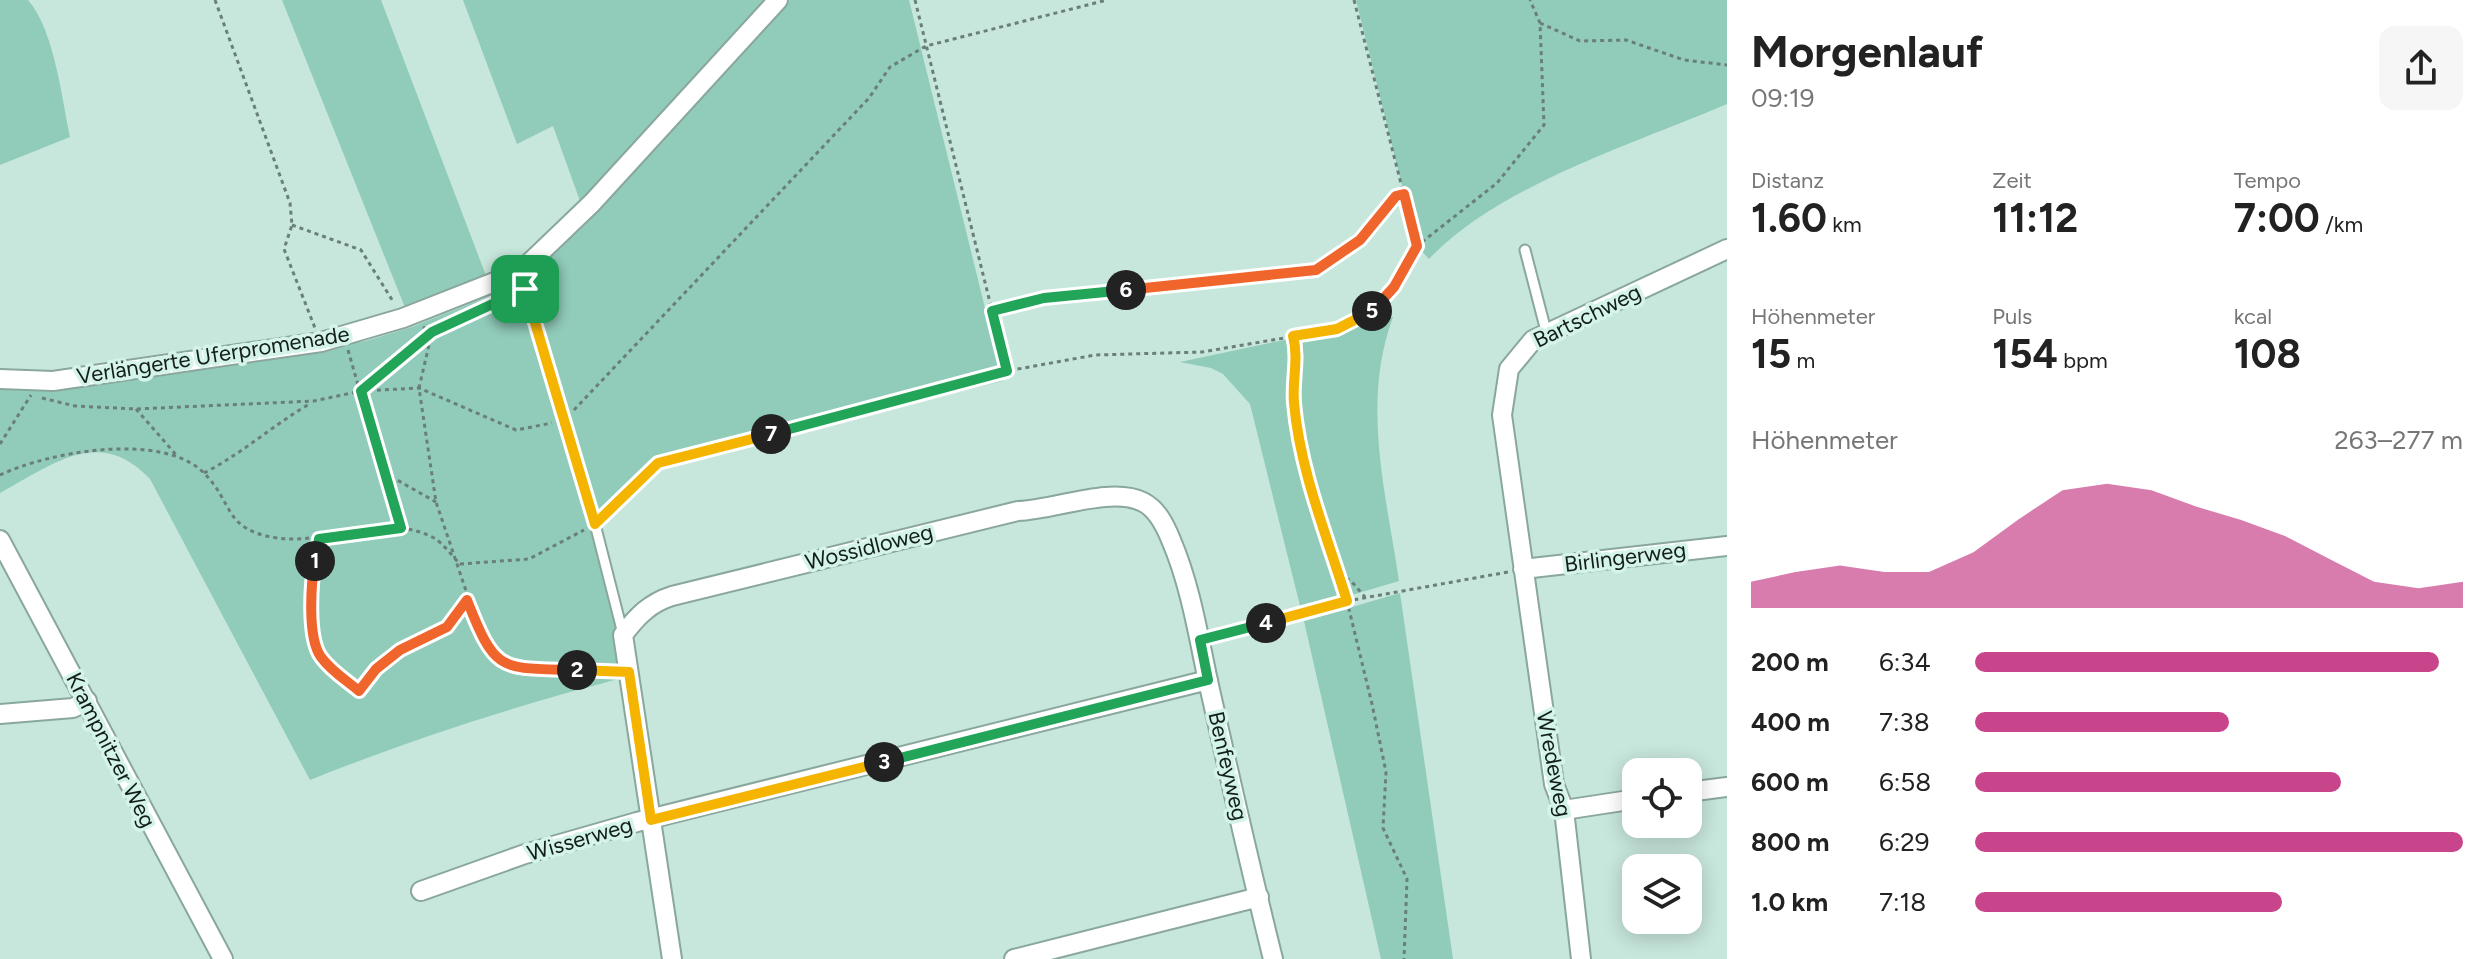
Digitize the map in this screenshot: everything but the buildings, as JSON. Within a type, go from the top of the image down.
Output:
[{"type":"street","name":"Verlängerte Uferpromenade","points":[[0,379],[53,381],[321,342],[523,281],[778,0]]},
{"type":"street","name":"Bartschweg","points":[[1523,569],[1502,415],[1503,391],[1509,369],[1519,352],[1546,331],[1727,249]]},
{"type":"street","name":"Wossidloweg","points":[[623,635],[646,608],[672,596],[1018,511],[1048,509],[1113,495],[1131,497]]},
{"type":"street","name":"Benfeyweg","points":[[1131,497],[1151,507],[1163,524],[1178,559],[1200,640],[1273,959]]},
{"type":"street","name":"Krampnitzer Weg","points":[[0,540],[223,959]]},
{"type":"street","name":"Birlingerweg","points":[[1523,569],[1727,546]]},
{"type":"street","name":"Wredeweg","points":[[1523,569],[1554,784],[1564,810],[1581,959]]},
{"type":"street","points":[[623,635],[672,959]]},
{"type":"street","name":"Wisserweg","points":[[421,891],[525,854],[651,820],[1208,680]]},
{"type":"street","points":[[0,714],[73,708],[87,701]]},
{"type":"street","points":[[1702,790],[1727,787]]},
{"type":"street","points":[[1564,810],[1622,801]]},
{"type":"street","points":[[1014,959],[1259,897]]},
{"type":"lane","points":[[1525,250],[1546,331]]},
{"type":"lane","points":[[523,281],[595,524],[623,635]]},
{"type":"path","points":[[215,0],[290,203],[292,225],[284,249],[321,342]]},
{"type":"path","points":[[915,0],[1007,371]]},
{"type":"path","points":[[0,444],[31,395],[75,406],[136,409],[314,401],[361,391],[419,388],[516,430],[564,421],[869,98],[890,67],[926,46],[1107,0]]},
{"type":"path","points":[[1354,0],[1417,246]]},
{"type":"path","points":[[136,409],[178,457],[204,473],[244,529],[277,538],[319,539],[401,528],[434,538],[460,564],[529,559],[595,524],[658,463],[1007,371],[1095,355],[1202,352],[1337,329],[1359,320],[1394,287],[1417,246],[1435,228],[1497,183],[1544,125],[1540,23],[1530,0]]},
{"type":"path","points":[[1540,23],[1580,41],[1626,40],[1684,60],[1727,65]]},
{"type":"path","points":[[992,311],[1044,298],[1316,270],[1360,240],[1396,196],[1404,194]]},
{"type":"path","points":[[292,225],[361,250],[403,318],[432,332]]},
{"type":"path","points":[[361,391],[432,332],[523,281]]},
{"type":"path","points":[[432,332],[419,388],[436,502],[460,564],[467,600],[485,647],[512,669],[629,672]]},
{"type":"path","points":[[1293,336],[1297,354],[1293,401],[1307,476],[1347,601],[1386,772],[1383,828],[1407,879],[1404,959]]},
{"type":"path","points":[[345,337],[401,528]]},
{"type":"path","points":[[204,473],[239,455],[282,420],[314,401]]},
{"type":"path","points":[[0,475],[48,457],[83,450],[117,449],[178,457]]},
{"type":"path","points":[[383,472],[436,502]]},
{"type":"path","points":[[319,539],[311,584],[318,654],[335,673],[359,691],[376,669],[400,650],[447,627],[467,600]]},
{"type":"path","points":[[1200,640],[1347,601],[1523,569]]},
{"type":"path","points":[[1339,574],[1351,581],[1366,598]]},
{"type":"green space","points":[[0,0],[28,0],[37,13],[51,46],[70,137],[0,165]]},
{"type":"green space","points":[[282,0],[381,0],[488,281],[408,315]]},
{"type":"green space","points":[[463,0],[763,0],[764,5],[580,201],[553,126],[517,144]]},
{"type":"green space","points":[[790,0],[909,0],[1003,381],[659,466],[597,527],[621,603],[622,678],[464,724],[310,780],[150,479],[131,463],[112,454],[94,452],[57,462],[0,493],[0,384],[230,362],[366,341],[412,327],[524,282]]},
{"type":"green space","points":[[1356,0],[1727,0],[1727,104],[1610,151],[1530,188],[1492,209],[1429,259],[1417,246]]},
{"type":"green space","points":[[1393,317],[1384,349],[1377,415],[1383,481],[1399,581],[1301,610],[1250,404],[1223,374],[1211,368],[1180,362]]},
{"type":"green space","points":[[1400,593],[1453,959],[1381,959],[1304,621]]},
{"type":"route","points":[[1404,194],[1417,246],[1394,287],[1376,308],[1359,320],[1337,329],[1293,336],[1297,354],[1293,401],[1307,476],[1347,601],[1200,640],[1208,680],[651,820],[629,672],[512,669],[485,647],[467,600],[447,627],[400,650],[376,669],[359,691],[335,673],[318,654],[311,584],[319,539],[401,528],[361,391],[432,332],[525,289],[595,524],[658,463],[1007,371],[992,311],[1044,298],[1316,270],[1340,257],[1360,240],[1396,196],[1404,194]]}]
